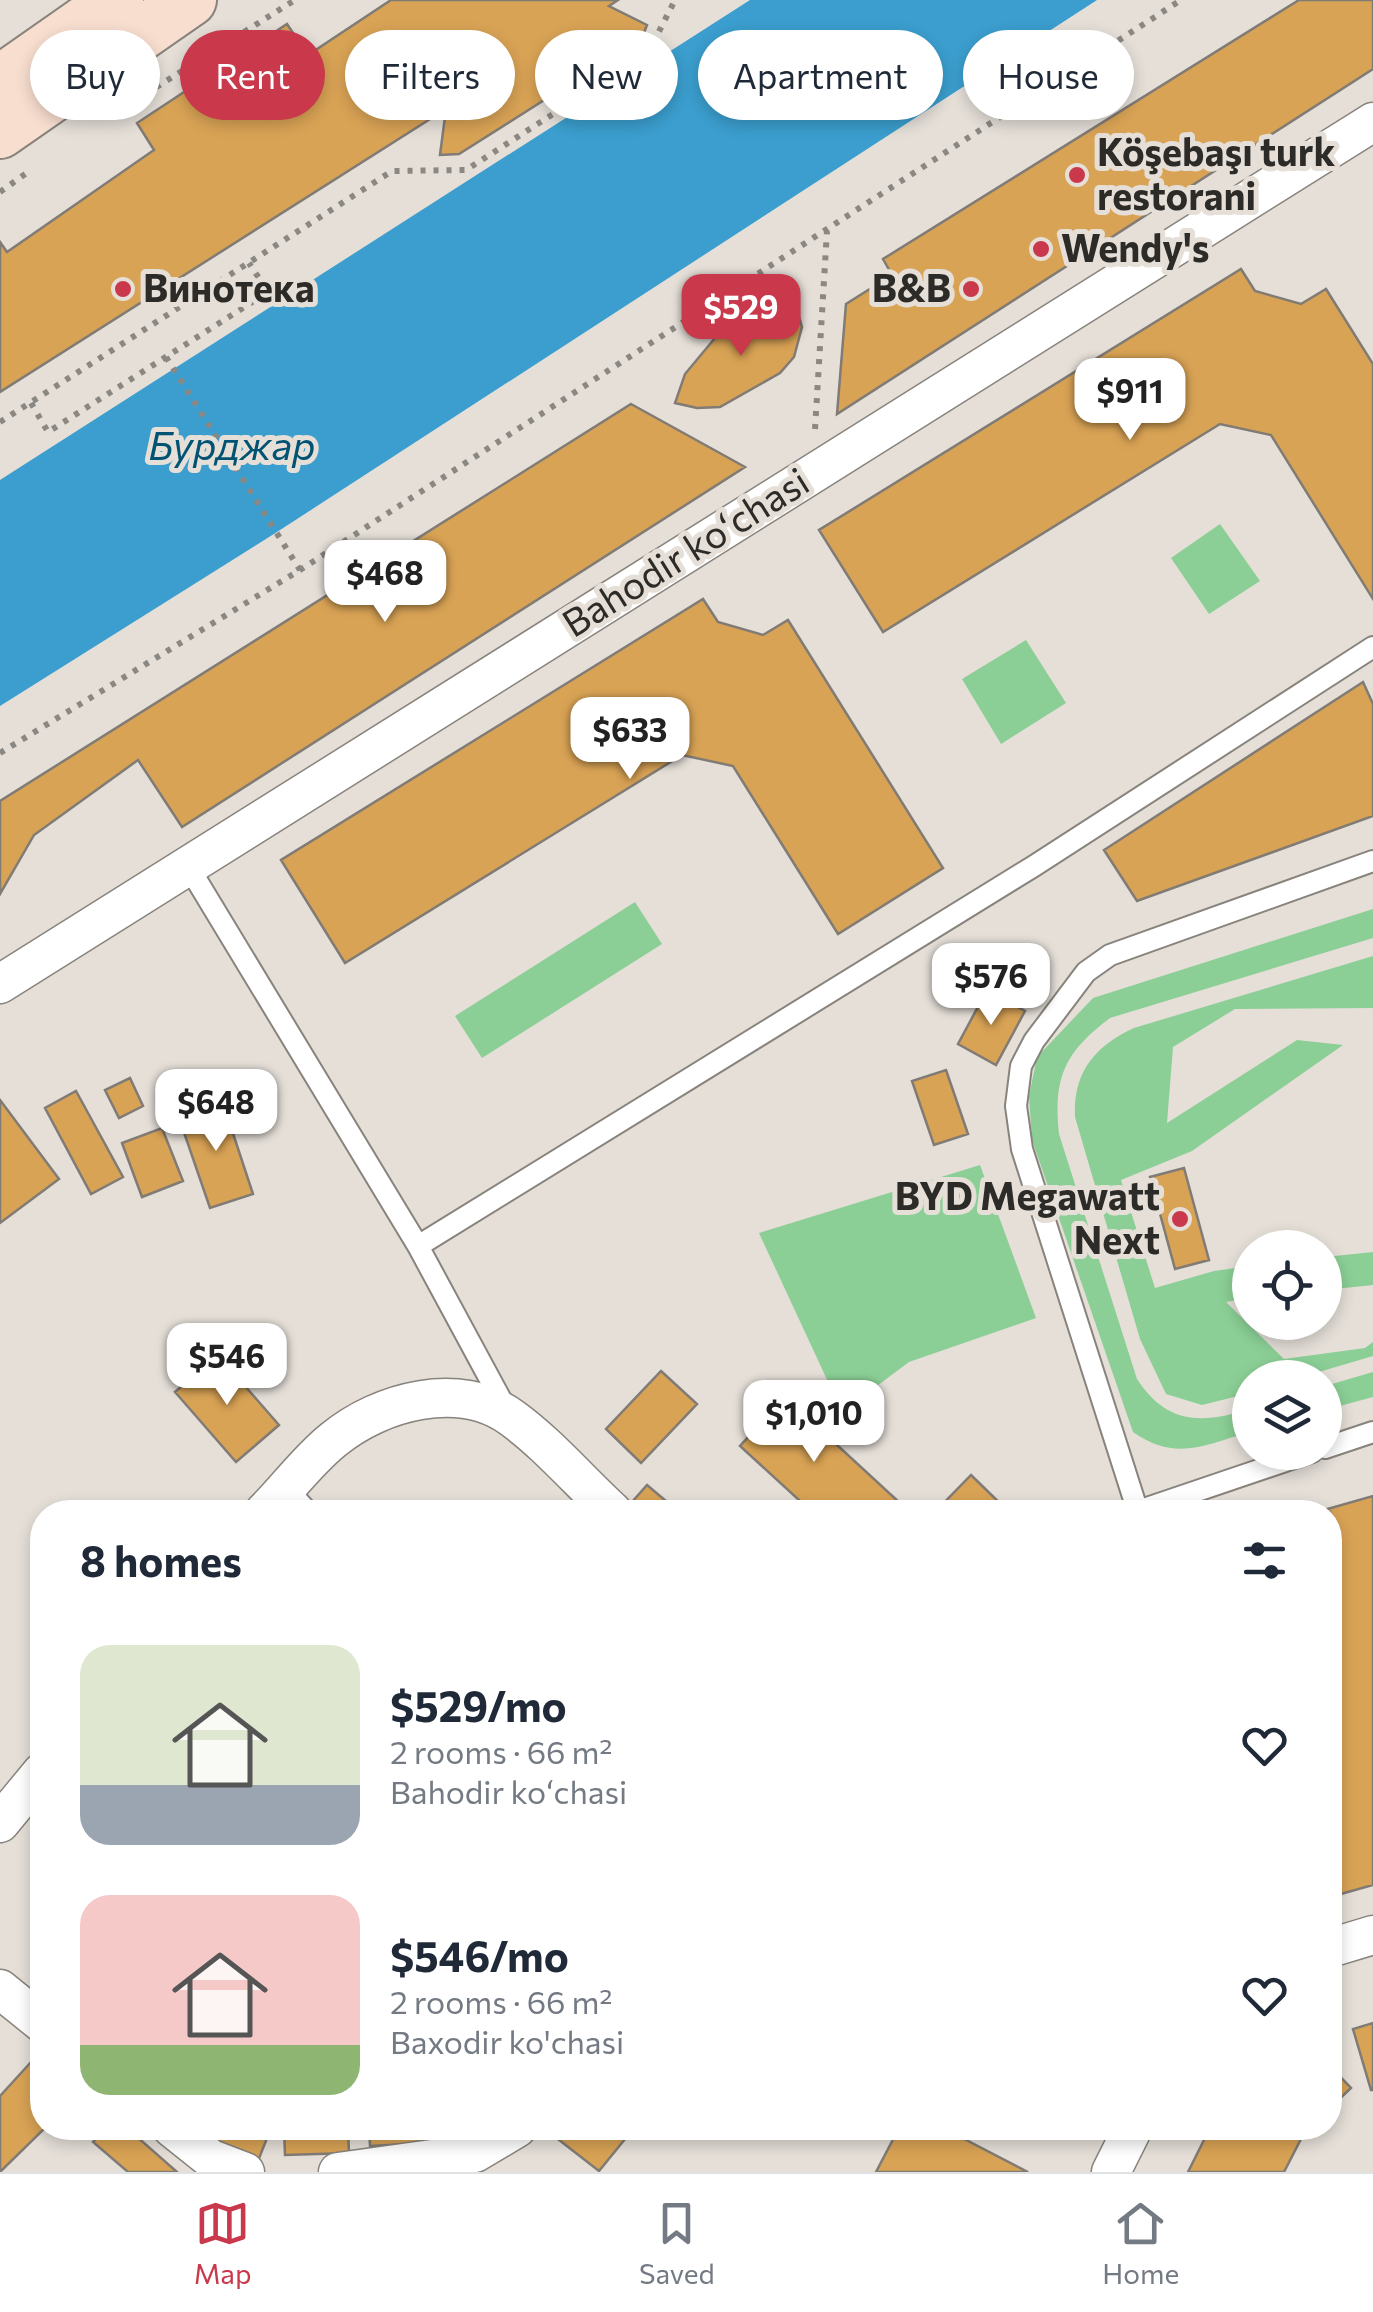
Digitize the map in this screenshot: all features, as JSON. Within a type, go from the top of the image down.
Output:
[{"type":"main road","points":[[0,82],[116,0]]},
{"type":"main road","points":[[0,132],[190,0]]},
{"type":"street","name":"Bahodir koʻchasi","points":[[0,984],[1373,122]]},
{"type":"street","points":[[290,1500],[334,1439],[370,1417],[410,1402],[456,1395],[510,1416],[600,1500]]},
{"type":"street","points":[[0,1823],[30,1787]]},
{"type":"street","points":[[1342,1944],[1373,1935]]},
{"type":"street","points":[[0,1989],[30,2014]]},
{"type":"street","points":[[187,2140],[211,2160],[244,2172]]},
{"type":"street","points":[[338,2172],[390,2170],[475,2154],[498,2140]]},
{"type":"street","points":[[1111,2172],[1127,2140]]},
{"type":"lane","points":[[418,1246],[1034,866],[1373,647]]},
{"type":"lane","points":[[1134,1500],[1022,1149],[1016,1106],[1022,1066],[1067,993],[1110,955],[1373,862]]},
{"type":"lane","points":[[188,866],[418,1246],[510,1416]]},
{"type":"lane","points":[[1342,1442],[1373,1432]]},
{"type":"lane","points":[[1173,1500],[1260,1470]]},
{"type":"path","points":[[103,121],[296,0]]},
{"type":"path","points":[[0,422],[392,170],[466,170],[648,52],[674,0]]},
{"type":"path","points":[[1134,32],[1182,0]]},
{"type":"path","points":[[0,753],[300,570],[998,120]]},
{"type":"path","points":[[0,192],[42,162]]},
{"type":"path","points":[[812,474],[827,230]]},
{"type":"path","points":[[31,402],[48,432],[268,292],[249,263]]},
{"type":"path","points":[[166,357],[300,570]]},
{"type":"green space","points":[[1220,524],[1260,581],[1209,614],[1171,558]]},
{"type":"green space","points":[[1026,640],[1066,703],[1001,744],[962,679]]},
{"type":"green space","points":[[635,902],[662,944],[482,1058],[455,1016]]},
{"type":"green space","points":[[1373,909],[1373,938],[1110,1018],[1082,1042],[1065,1067],[1058,1097],[1059,1134],[1137,1379],[1148,1394],[1173,1413],[1201,1418],[1232,1413],[1232,1437],[1204,1446],[1177,1449],[1133,1432],[1032,1140],[1029,1096],[1037,1057],[1093,998]]},
{"type":"green space","points":[[1373,956],[1373,1008],[1235,1009],[1173,1047],[1167,1123],[1297,1040],[1343,1045],[1192,1151],[1121,1180],[1155,1288],[1232,1268],[1232,1301],[1226,1302],[1232,1308],[1232,1340],[1265,1340],[1284,1359],[1365,1348],[1373,1342],[1373,1356],[1342,1365],[1342,1360],[1232,1360],[1232,1398],[1202,1405],[1166,1394],[1140,1339],[1075,1117],[1078,1087],[1089,1062],[1108,1043],[1134,1028]]},
{"type":"green space","points":[[980,1165],[1036,1318],[909,1362],[842,1412],[759,1233]]},
{"type":"green space","points":[[1373,1252],[1373,1285],[1342,1288],[1342,1255]]},
{"type":"green space","points":[[1373,1372],[1373,1397],[1342,1405],[1342,1381]]},
{"type":"water","name":"Бурджар","points":[[750,0],[1097,0],[1051,30],[963,30],[963,87],[943,100],[943,30],[703,30]]},
{"type":"water","name":"Бурджар","points":[[698,33],[698,120],[912,120],[277,532],[0,706],[0,480],[562,120],[678,120],[678,46]]},
{"type":"building","points":[[391,0],[618,0],[609,6],[647,25],[645,30],[535,30],[535,106],[515,119],[515,30],[346,30]]},
{"type":"building","points":[[1299,0],[1373,0],[1373,69],[837,414],[846,304],[892,275],[883,259],[1106,120],[1134,120],[1134,103]]},
{"type":"building","points":[[345,30],[345,120],[429,120],[0,392],[0,242],[7,252],[154,150],[137,123],[160,120],[160,108],[180,95],[180,120],[325,120],[325,44]]},
{"type":"building","points":[[445,120],[513,120],[459,154],[440,155]]},
{"type":"building","points":[[1241,269],[1255,291],[1301,304],[1326,289],[1373,364],[1373,599],[1271,435],[1220,424],[883,632],[819,530]]},
{"type":"building","points":[[779,310],[799,317],[802,327],[794,357],[780,373],[720,407],[697,408],[675,403],[685,374],[720,332],[759,312]]},
{"type":"building","points":[[631,404],[745,467],[182,827],[138,760],[34,835],[0,894],[0,801]]},
{"type":"building","points":[[703,599],[718,622],[763,635],[788,620],[943,868],[838,934],[733,766],[682,755],[345,963],[281,860]]},
{"type":"building","points":[[1363,682],[1373,704],[1373,816],[1137,901],[1104,850]]},
{"type":"building","points":[[987,990],[1025,1011],[996,1065],[958,1044]]},
{"type":"building","points":[[946,1070],[968,1134],[934,1145],[912,1081]]},
{"type":"building","points":[[130,1078],[143,1106],[119,1118],[105,1090]]},
{"type":"building","points":[[76,1091],[123,1177],[91,1194],[45,1108]]},
{"type":"building","points":[[0,1100],[59,1179],[0,1223]]},
{"type":"building","points":[[222,1100],[253,1194],[210,1208],[178,1115]]},
{"type":"building","points":[[162,1128],[183,1181],[142,1197],[122,1143]]},
{"type":"building","name":"BYD Megawatt Next","points":[[1184,1168],[1209,1260],[1175,1269],[1150,1177]]},
{"type":"building","points":[[218,1355],[279,1425],[236,1462],[175,1392]]},
{"type":"building","points":[[661,1371],[697,1404],[641,1463],[606,1429]]},
{"type":"building","points":[[785,1397],[897,1500],[799,1500],[740,1446]]},
{"type":"building","points":[[971,1475],[997,1500],[947,1500]]},
{"type":"building","points":[[647,1485],[665,1500],[634,1500]]},
{"type":"building","points":[[1373,1496],[1373,1885],[1342,1894],[1342,1505]]},
{"type":"building","points":[[1373,2023],[1373,2090],[1371,2090],[1353,2029]]},
{"type":"building","points":[[30,2063],[33,2140],[0,2172],[0,2096]]},
{"type":"building","points":[[1342,2079],[1351,2088],[1342,2097]]},
{"type":"building","points":[[141,2140],[177,2172],[128,2172],[93,2142]]},
{"type":"building","points":[[204,2140],[266,2140],[258,2161]]},
{"type":"building","points":[[284,2140],[348,2140],[349,2153],[285,2155]]},
{"type":"building","points":[[370,2140],[463,2140],[463,2141],[370,2146]]},
{"type":"building","points":[[559,2140],[624,2140],[599,2171]]},
{"type":"building","points":[[893,2140],[966,2140],[1028,2172],[876,2172]]},
{"type":"building","points":[[1204,2140],[1300,2140],[1284,2172],[1188,2172]]},
{"type":"place","name":"Köşebaşı turk restorani","points":[[1077,175]]},
{"type":"place","name":"Wendy's","points":[[1041,249]]},
{"type":"place","name":"Винотека","points":[[123,289]]},
{"type":"place","name":"B&B","points":[[971,289]]},
{"type":"place","name":"BYD Megawatt Next","points":[[1180,1219]]}]
